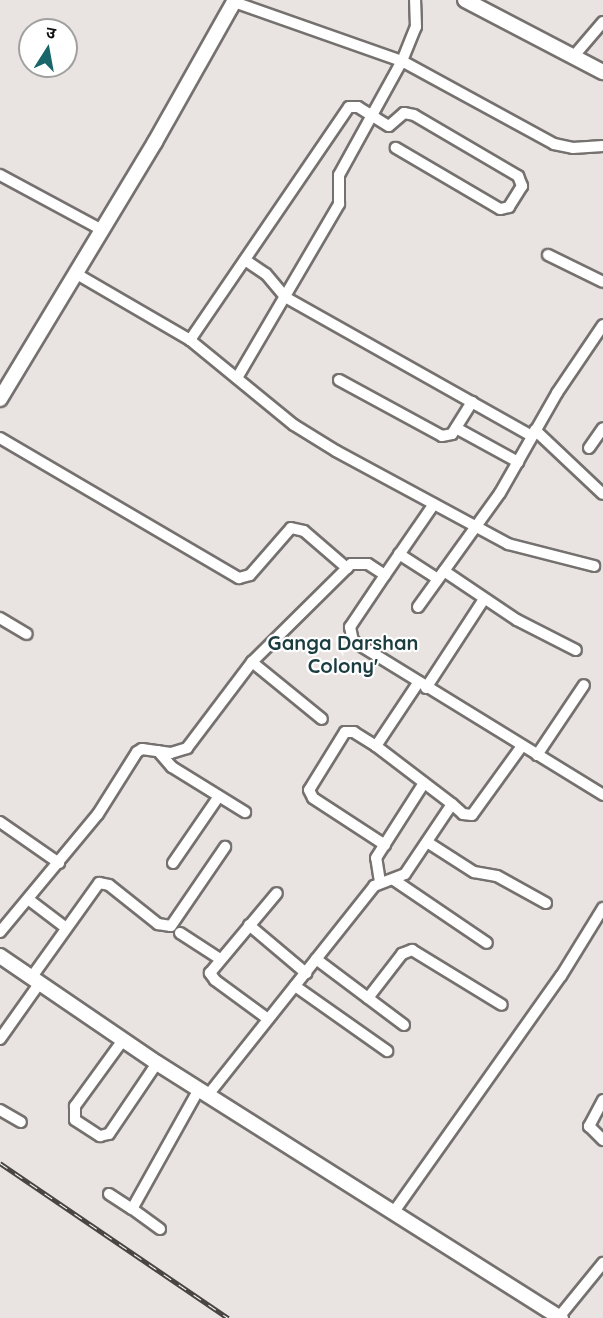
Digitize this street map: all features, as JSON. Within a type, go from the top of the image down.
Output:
[{"type":"street","points":[[237,378],[339,204],[339,175],[402,60],[416,27],[415,0]]},
{"type":"street","points":[[0,399],[102,230],[234,1],[402,60],[554,144],[573,148],[603,146]]},
{"type":"street","points":[[471,2],[603,72]]},
{"type":"street","points":[[573,57],[603,22]]},
{"type":"street","points":[[190,340],[344,111],[358,106],[389,126],[404,113],[414,115],[518,176],[522,186],[510,207],[500,209],[396,148]]},
{"type":"street","points":[[0,175],[102,230]]},
{"type":"street","points":[[548,255],[603,282]]},
{"type":"street","points":[[245,260],[266,274],[285,297],[472,402],[533,433],[603,494]]},
{"type":"street","points":[[75,273],[190,340],[316,440],[520,549],[594,566]]},
{"type":"street","points":[[418,607],[477,527],[518,462],[533,433],[603,325]]},
{"type":"street","points":[[339,380],[441,436],[452,434],[472,402]]},
{"type":"street","points":[[456,428],[518,462]]},
{"type":"street","points":[[589,448],[603,428]]},
{"type":"street","points":[[0,438],[239,578],[250,575],[291,528],[304,531],[347,568]]},
{"type":"street","points":[[434,504],[350,627],[350,636],[422,686],[603,795]]},
{"type":"street","points":[[399,554],[576,650]]},
{"type":"street","points":[[0,932],[98,814],[132,757],[142,749],[171,753],[187,747],[252,662],[347,568],[363,563],[385,575]]},
{"type":"street","points":[[376,746],[484,599]]},
{"type":"street","points":[[0,618],[27,634]]},
{"type":"street","points":[[252,662],[322,719]]},
{"type":"street","points":[[537,755],[584,685]]},
{"type":"street","points":[[385,845],[313,798],[309,790],[345,732],[354,732],[376,746],[463,814],[472,815],[522,746]]},
{"type":"street","points":[[158,751],[172,767],[245,812]]},
{"type":"street","points":[[380,882],[375,864],[424,783]]},
{"type":"street","points":[[173,863],[219,796]]},
{"type":"street","points":[[132,1209],[203,1092],[268,1019],[380,882],[394,880],[405,874],[452,804]]},
{"type":"street","points":[[0,822],[58,863]]},
{"type":"street","points":[[427,842],[474,872],[497,876],[546,903]]},
{"type":"street","points":[[0,1039],[66,928],[99,883],[109,885],[158,924],[171,926],[225,847]]},
{"type":"street","points":[[394,880],[487,943]]},
{"type":"street","points":[[268,1019],[212,977],[212,968],[277,893]]},
{"type":"street","points":[[28,899],[66,928]]},
{"type":"street","points":[[393,1213],[561,976],[603,908]]},
{"type":"street","points":[[249,925],[306,973]]},
{"type":"street","points":[[180,933],[220,959]]},
{"type":"street","points":[[368,998],[402,954],[412,950],[502,1005]]},
{"type":"street","points":[[316,959],[404,1024]]},
{"type":"street","points":[[2,961],[203,1092],[560,1318],[603,1263]]},
{"type":"street","points":[[295,986],[387,1051]]},
{"type":"street","points":[[123,1040],[75,1106],[75,1120],[100,1136],[109,1134],[158,1063]]},
{"type":"street","points":[[603,1100],[589,1126],[603,1140]]},
{"type":"street","points":[[0,1110],[21,1122]]},
{"type":"street","points":[[109,1194],[160,1229]]},
{"type":"railway","points":[[0,1163],[228,1318]]},
{"type":"district","name":"Ganga Darshan Colony'","points":[[343,654]]}]
